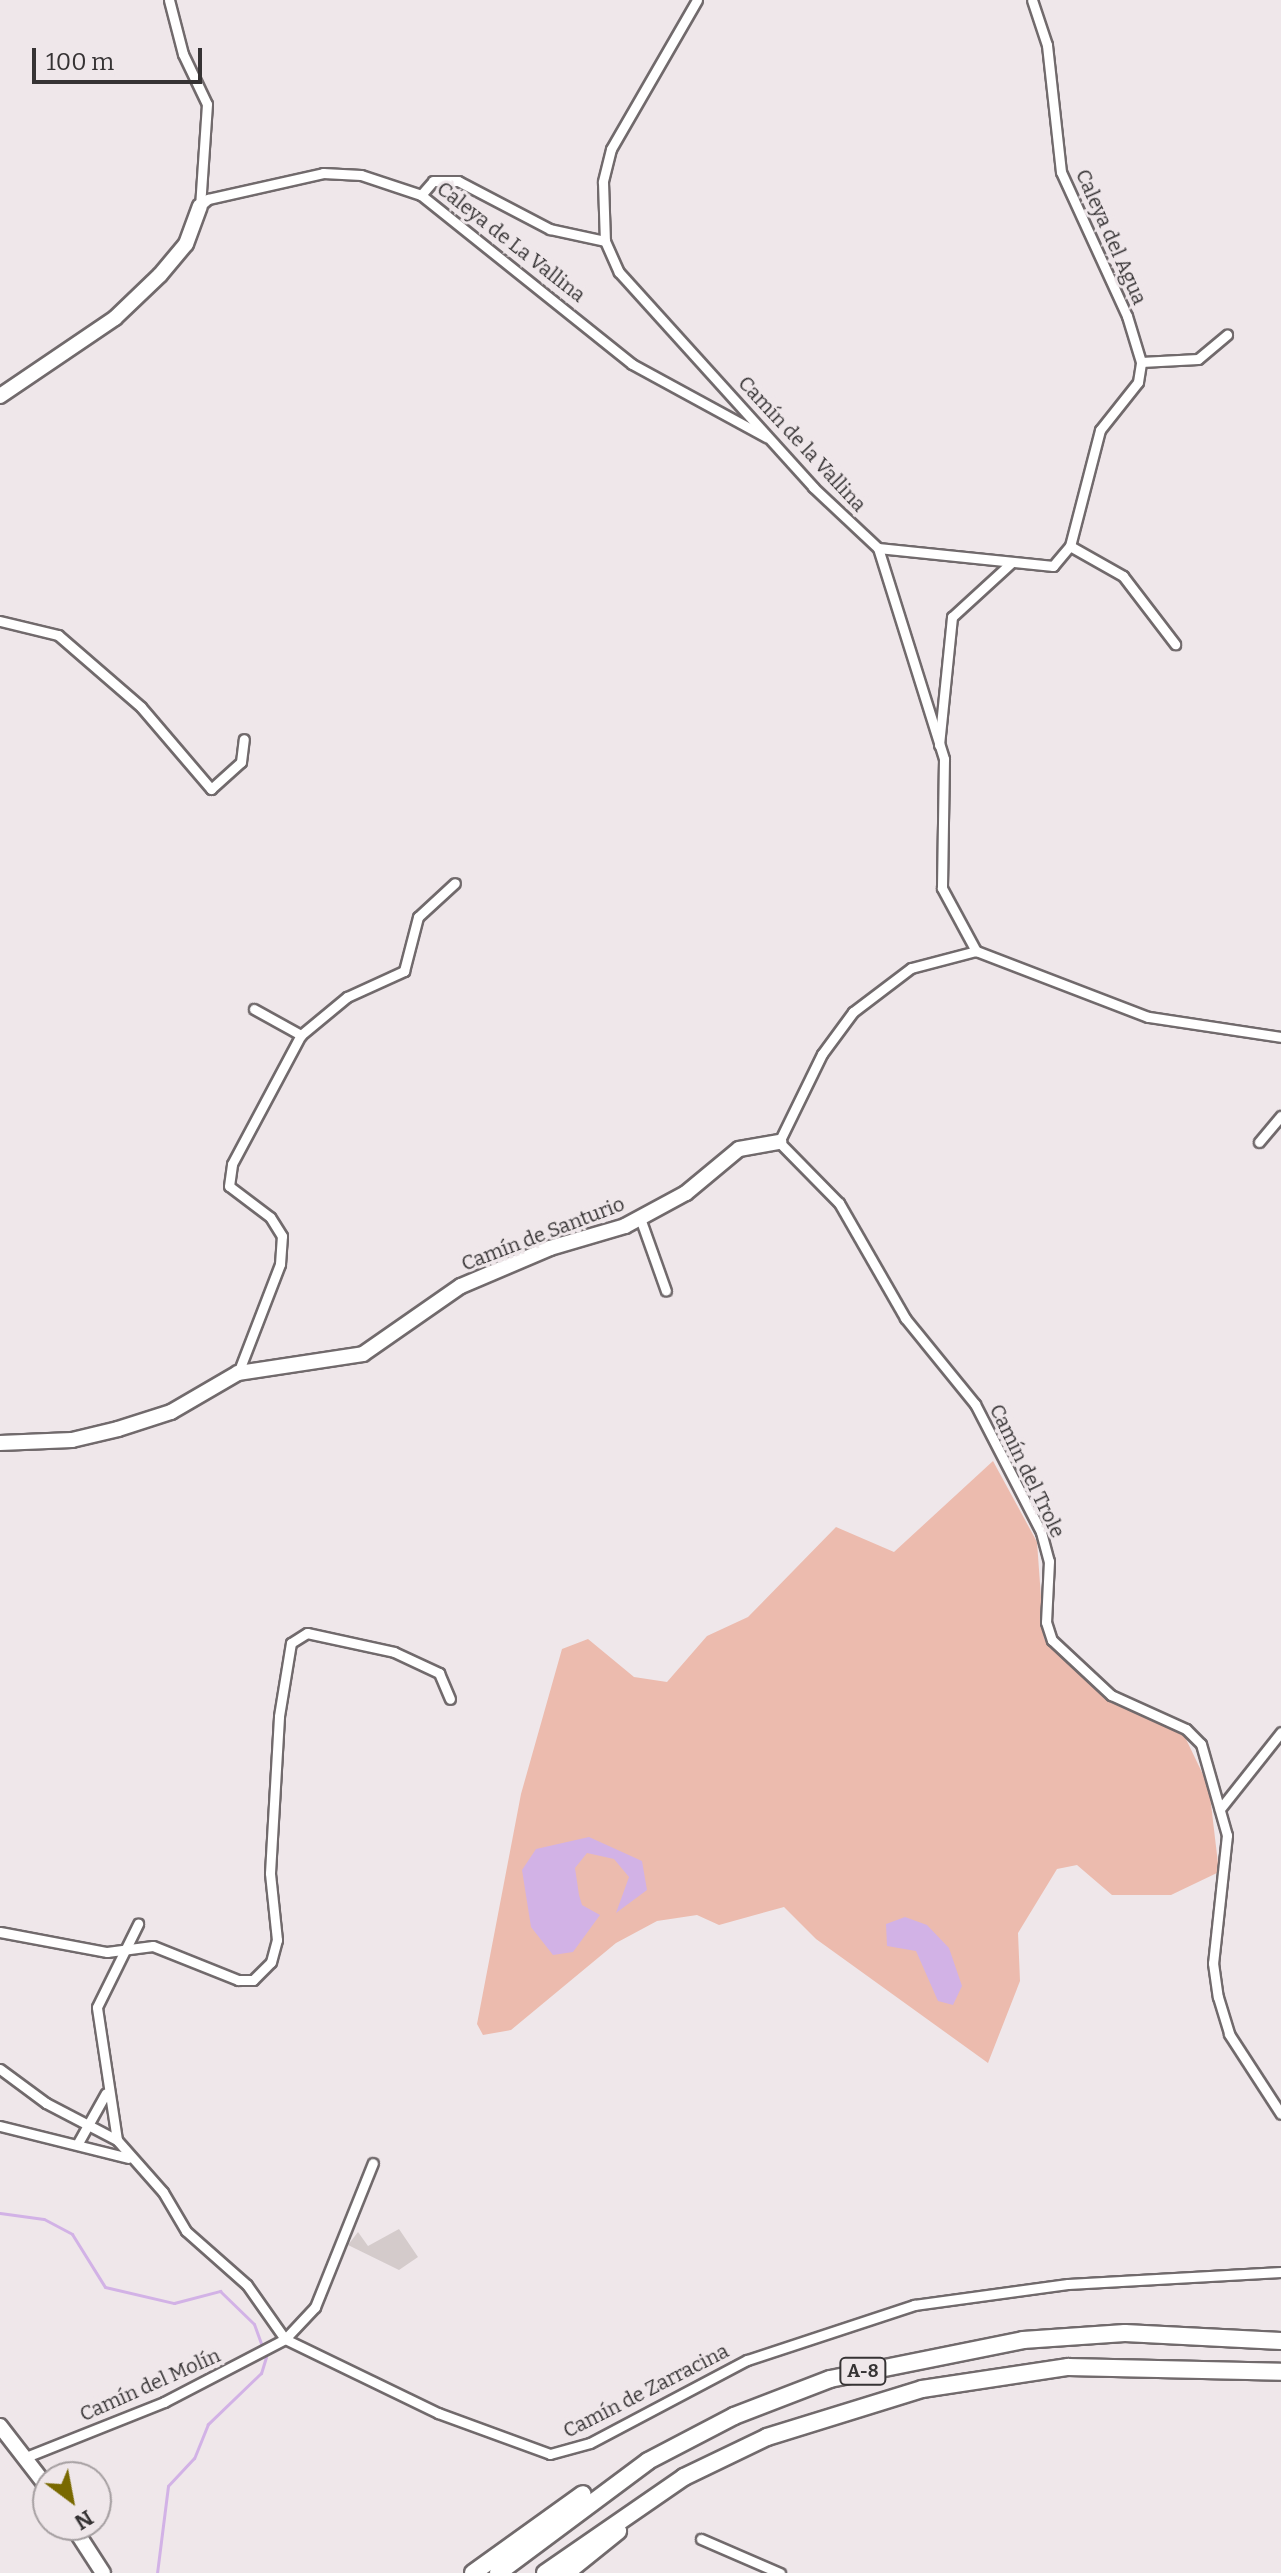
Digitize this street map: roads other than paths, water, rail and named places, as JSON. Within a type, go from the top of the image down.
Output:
[{"type":"highway","name":"A-8","points":[[498,2573],[648,2461],[734,2416],[830,2379],[971,2347],[1125,2333],[1281,2341]]},
{"type":"highway","name":"A-8","points":[[545,2573],[684,2477],[767,2437],[922,2389],[1068,2367],[1281,2372]]},
{"type":"highway","points":[[566,2573],[610,2536],[690,2486],[768,2448],[922,2396],[1068,2367]]},
{"type":"highway","points":[[473,2573],[552,2513],[648,2461]]},
{"type":"street","points":[[0,396],[115,318],[160,275],[186,244],[200,206],[207,104],[183,54],[169,0]]},
{"type":"street","name":"Camín de la Vallina","points":[[697,0],[611,149],[603,182],[605,241],[619,272],[773,440],[878,548],[945,771],[938,848],[942,888],[976,951]]},
{"type":"street","name":"Caleya del Agua","points":[[1032,0],[1047,45],[1061,172],[1102,253],[1141,362]]},
{"type":"street","name":"Caleya de La Vallina","points":[[200,206],[323,173],[361,175],[421,195],[632,364],[773,440]]},
{"type":"street","points":[[421,195],[433,181],[458,181],[550,229],[605,241]]},
{"type":"street","points":[[878,548],[1045,569],[1070,546],[1092,448],[1105,422],[1132,392],[1141,362],[1198,359],[1227,335]]},
{"type":"street","points":[[1070,546],[1123,576],[1175,644]]},
{"type":"street","points":[[939,745],[952,617],[1011,563]]},
{"type":"street","points":[[0,621],[58,635],[141,707],[211,789],[241,762],[244,739]]},
{"type":"street","points":[[238,1373],[280,1264],[282,1236],[270,1217],[233,1191],[229,1172],[301,1035],[347,997],[404,971],[418,917],[455,883]]},
{"type":"street","points":[[779,1142],[822,1054],[853,1012],[911,968],[976,951],[1148,1017],[1281,1037]]},
{"type":"street","points":[[254,1009],[301,1035]]},
{"type":"street","points":[[1259,1142],[1281,1116]]},
{"type":"street","name":"Camín de Santurio","points":[[1,1446],[118,1429],[171,1412],[238,1373],[363,1354],[487,1273],[640,1218],[686,1193],[739,1149],[779,1142]]},
{"type":"street","name":"Camín del Trole","points":[[779,1142],[839,1203],[905,1318],[975,1404],[1041,1532],[1049,1561],[1046,1622],[1052,1640],[1111,1695],[1186,1729],[1208,1760],[1220,1809],[1227,1865],[1213,1963],[1218,1997],[1229,2034],[1281,2114]]},
{"type":"street","points":[[640,1218],[666,1291]]},
{"type":"street","points":[[0,1932],[97,1951],[123,1950],[138,1944],[180,1953],[238,1980],[262,1973],[277,1940],[271,1844],[279,1716],[291,1643],[307,1633],[394,1652],[439,1673],[450,1699]]},
{"type":"street","points":[[1220,1809],[1272,1736],[1281,1732]]},
{"type":"street","points":[[138,1924],[97,2007],[107,2049],[106,2093],[117,2140],[128,2158],[163,2192],[199,2246],[253,2292],[285,2339]]},
{"type":"street","points":[[0,2069],[46,2103],[92,2121],[117,2140]]},
{"type":"street","points":[[78,2143],[106,2093]]},
{"type":"street","points":[[0,2126],[78,2143],[128,2158]]},
{"type":"street","name":"Camín del Molín","points":[[26,2457],[164,2402],[285,2339],[315,2307],[373,2163]]},
{"type":"street","name":"Camín de Zarracina","points":[[285,2339],[498,2438],[564,2453],[747,2360],[914,2305],[1068,2284],[1279,2273]]},
{"type":"street","points":[[0,2426],[32,2465]]},
{"type":"street","points":[[701,2539],[780,2573]]},
{"type":"street","points":[[82,2541],[103,2573]]},
{"type":"waterway","points":[[0,2213],[44,2219],[72,2234],[105,2287],[174,2303],[220,2291],[254,2324],[266,2357],[261,2373],[208,2424],[194,2458],[168,2486],[157,2573]]}]
